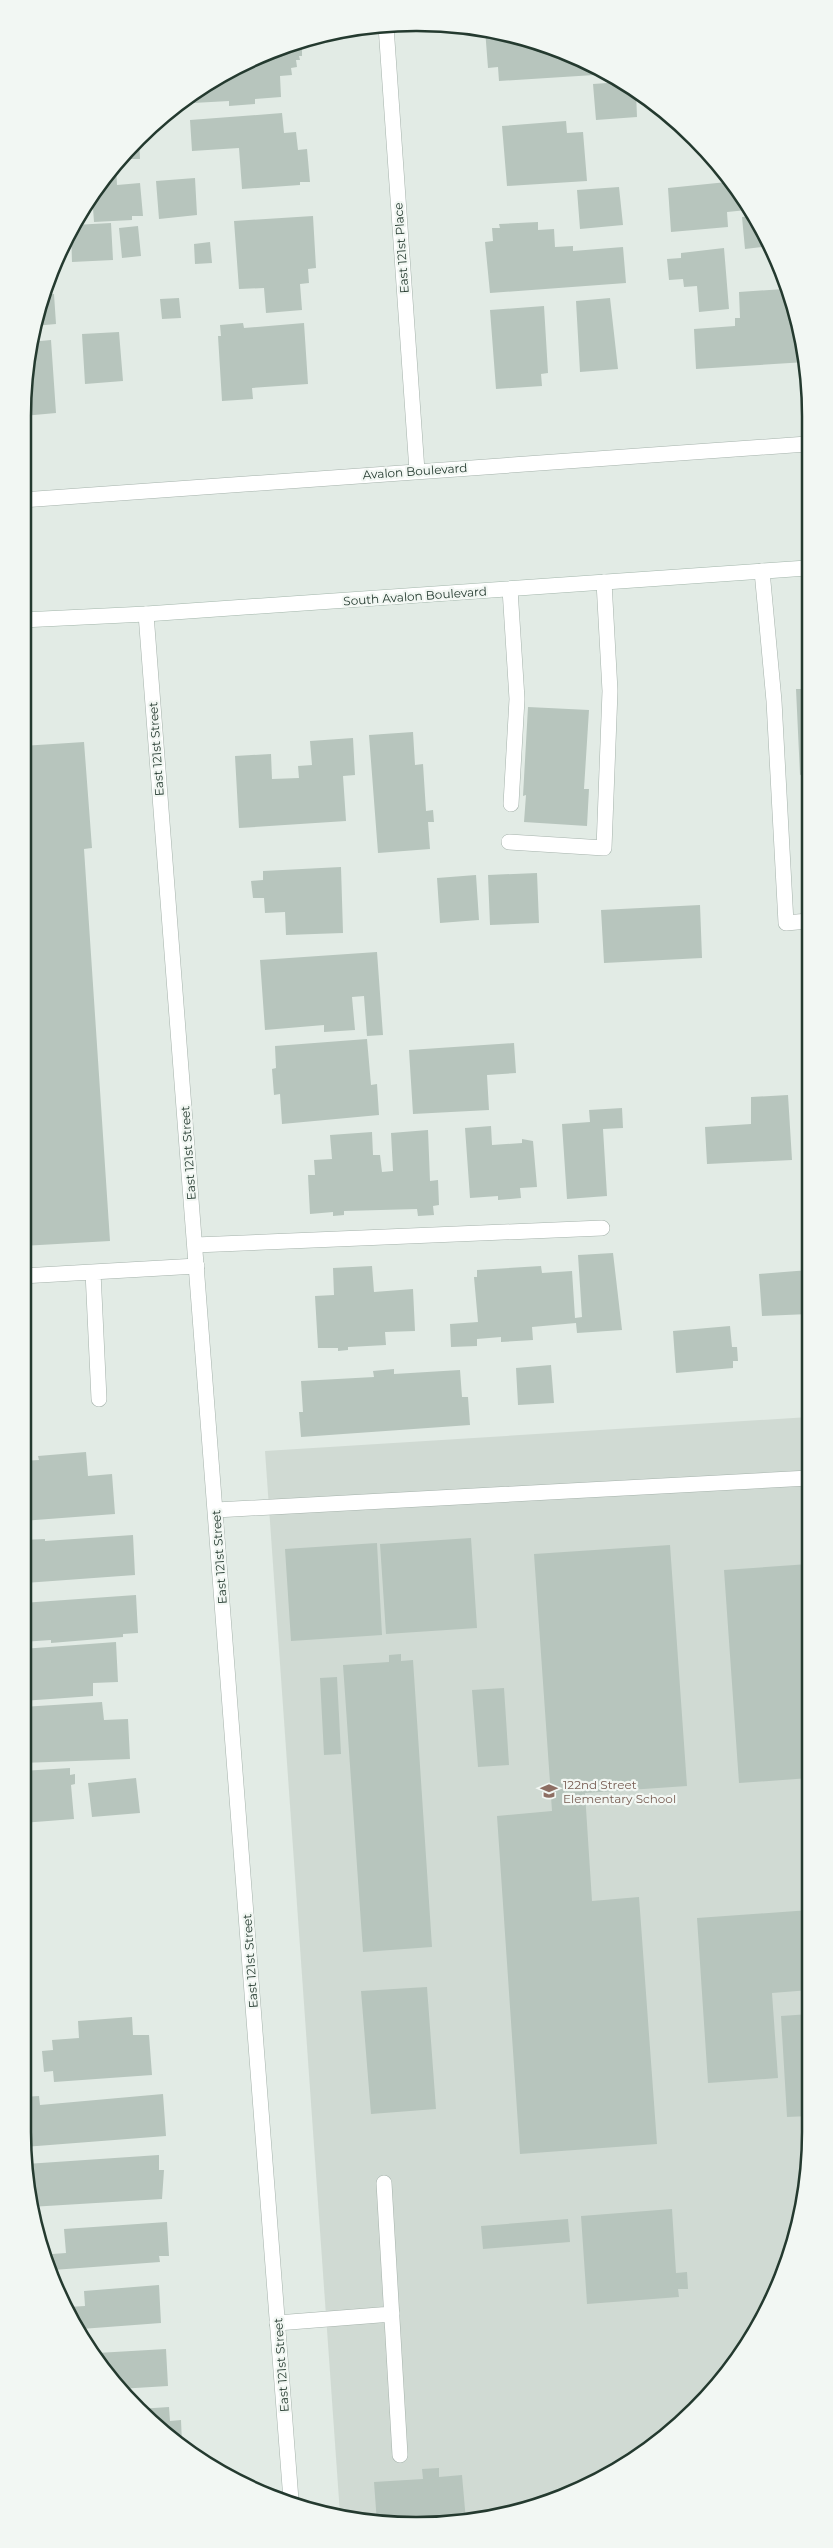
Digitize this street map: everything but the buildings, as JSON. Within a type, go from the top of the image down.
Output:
[{"type":"street","name":"East 121st Place","points":[[386,33],[417,471]]},
{"type":"street","name":"Avalon Boulevard","points":[[31,499],[802,444]]},
{"type":"street","name":"South Avalon Boulevard","points":[[31,620],[146,614],[802,568]]},
{"type":"street","points":[[762,571],[774,701],[786,923],[802,922]]},
{"type":"street","points":[[509,842],[604,848],[610,691],[604,582]]},
{"type":"street","points":[[510,589],[517,699],[511,804]]},
{"type":"street","name":"East 121st Street","points":[[146,614],[291,2495]]},
{"type":"street","points":[[195,1244],[602,1228]]},
{"type":"street","points":[[31,1275],[197,1266]]},
{"type":"street","points":[[93,1272],[99,1399]]},
{"type":"street","points":[[216,1510],[802,1478]]},
{"type":"street","points":[[384,2183],[400,2455]]},
{"type":"street","points":[[277,2323],[392,2314]]},
{"type":"shaded area","name":"122nd Street Elementary School","points":[[802,1417],[802,2132],[798,2182],[789,2231],[772,2279],[750,2324],[722,2366],[689,2404],[651,2437],[609,2465],[564,2487],[516,2504],[467,2513],[416,2517],[391,2516],[340,2509],[265,1451]]},
{"type":"place","name":"122nd Street Elementary School","points":[[549,1791]]}]
